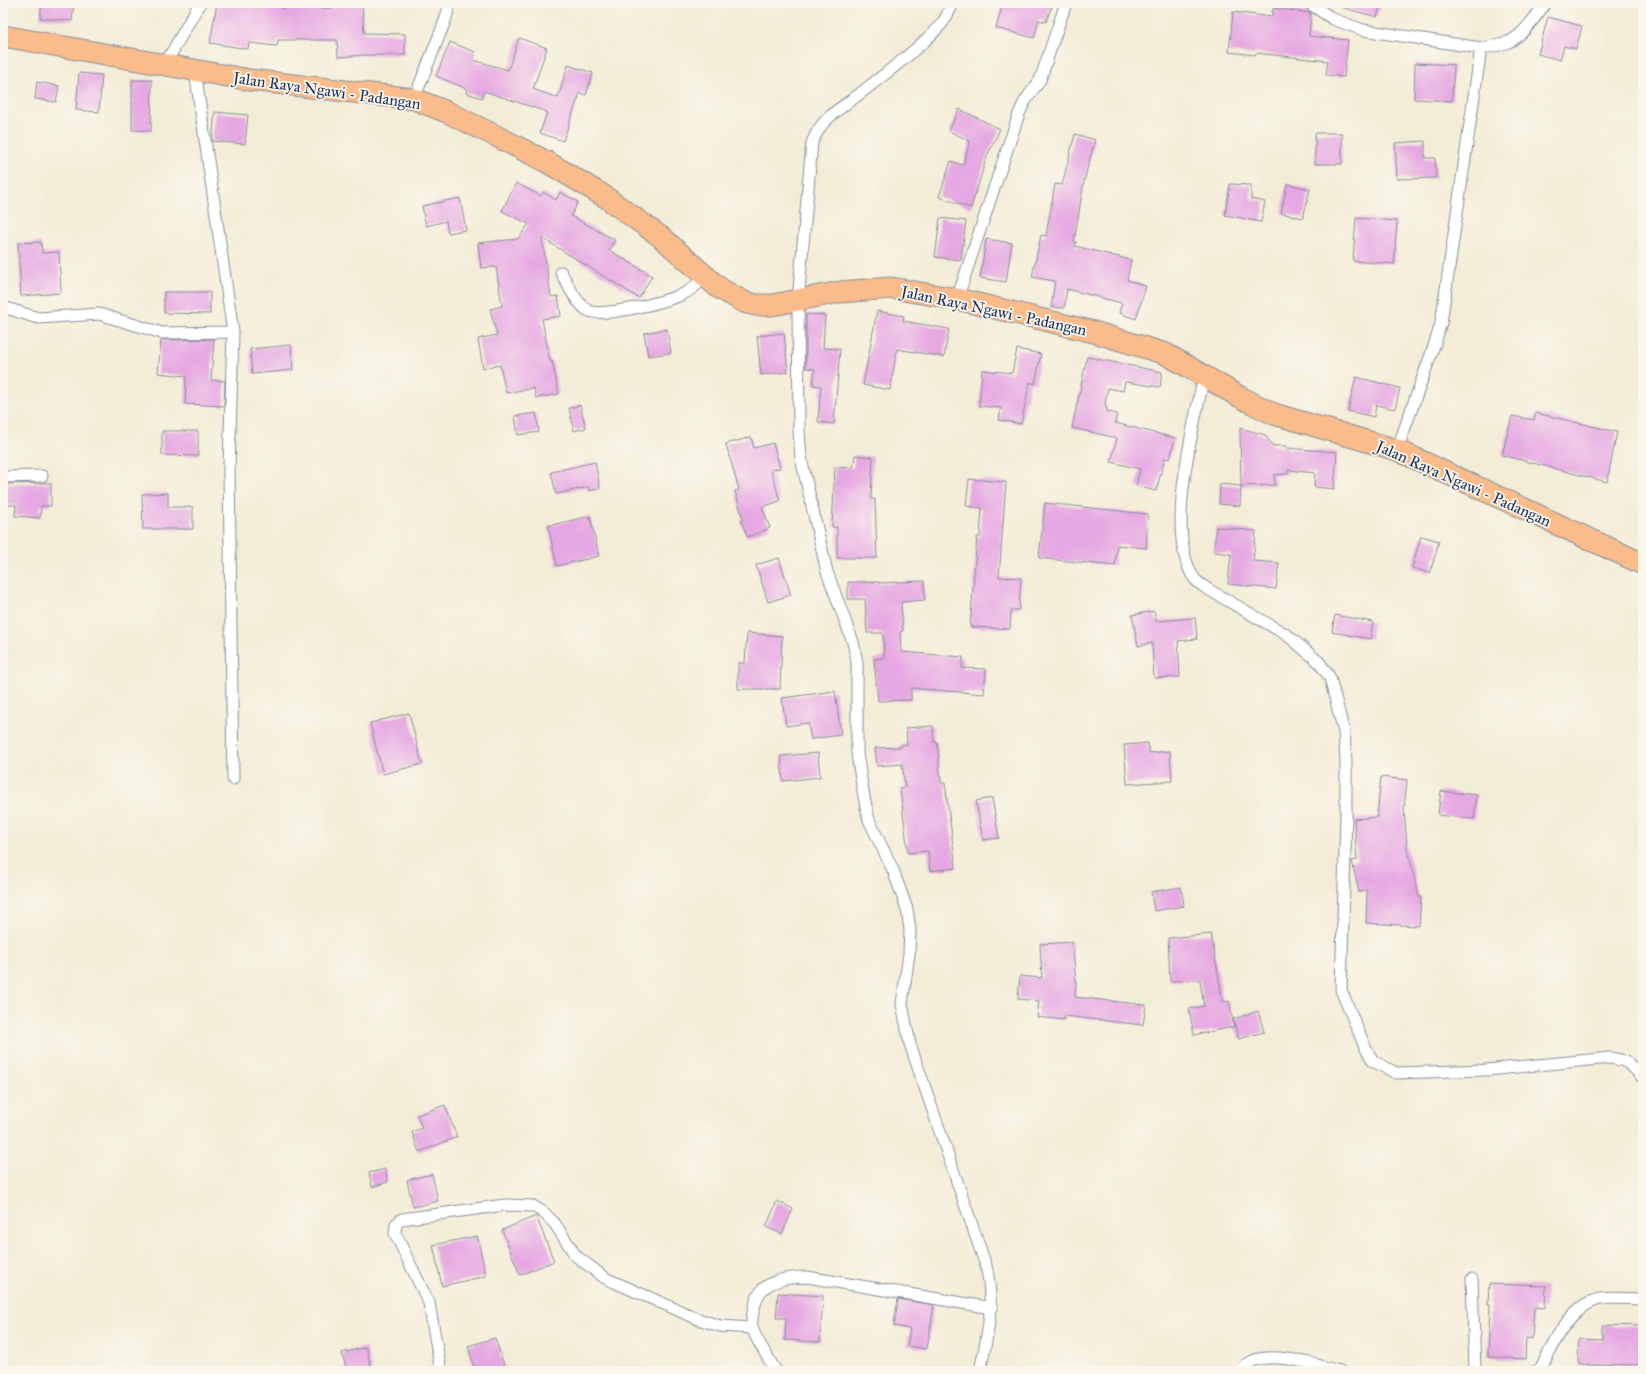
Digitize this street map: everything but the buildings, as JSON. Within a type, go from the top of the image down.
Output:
[{"type":"highway","name":"Jalan Raya Ngawi - Padangan","points":[[3,36],[164,66],[250,80],[414,100],[447,112],[494,135],[547,162],[604,196],[661,238],[719,288],[744,302],[756,305],[772,305],[798,302],[840,292],[867,288],[908,290],[958,299],[1094,332],[1166,354],[1240,397],[1274,414],[1397,450],[1643,564]]},
{"type":"street","points":[[164,66],[200,3]]},
{"type":"street","points":[[414,100],[445,21],[450,3]]},
{"type":"street","points":[[953,3],[943,21],[923,42],[861,93],[830,116],[816,132],[812,143],[798,302],[799,431],[801,458],[827,572],[853,642],[857,662],[857,754],[869,820],[893,870],[908,909],[910,929],[909,954],[902,1004],[905,1024],[910,1044],[986,1266],[991,1286],[992,1308],[980,1371]]},
{"type":"street","points":[[958,299],[1019,114],[1025,101],[1040,80],[1066,3]]},
{"type":"street","points":[[1309,3],[1333,19],[1363,30],[1481,48],[1506,43],[1513,39],[1522,32],[1546,3]]},
{"type":"street","points":[[1397,450],[1441,323],[1481,48]]},
{"type":"street","points":[[195,71],[232,332],[229,469],[233,779]]},
{"type":"street","points":[[561,272],[579,302],[588,311],[601,313],[668,299],[695,287],[706,276]]},
{"type":"street","points":[[3,307],[38,318],[99,314],[162,333],[232,332]]},
{"type":"street","points":[[1204,375],[1182,489],[1183,543],[1194,578],[1206,588],[1299,643],[1319,662],[1330,678],[1344,732],[1346,762],[1341,990],[1360,1036],[1373,1061],[1396,1073],[1486,1070],[1610,1058],[1623,1060],[1631,1064],[1643,1078]]},
{"type":"street","points":[[3,477],[42,476]]},
{"type":"street","points":[[442,1371],[429,1303],[395,1233],[396,1224],[402,1219],[505,1205],[533,1206],[544,1212],[555,1224],[576,1256],[606,1278],[698,1319],[720,1326],[752,1328]]},
{"type":"street","points":[[776,1371],[752,1328],[757,1300],[763,1289],[794,1277],[807,1277],[992,1308]]},
{"type":"street","points":[[1472,1279],[1475,1371]]},
{"type":"street","points":[[1540,1370],[1574,1312],[1586,1304],[1600,1299],[1643,1299]]},
{"type":"street","points":[[1242,1371],[1252,1360],[1282,1358],[1340,1371]]}]
